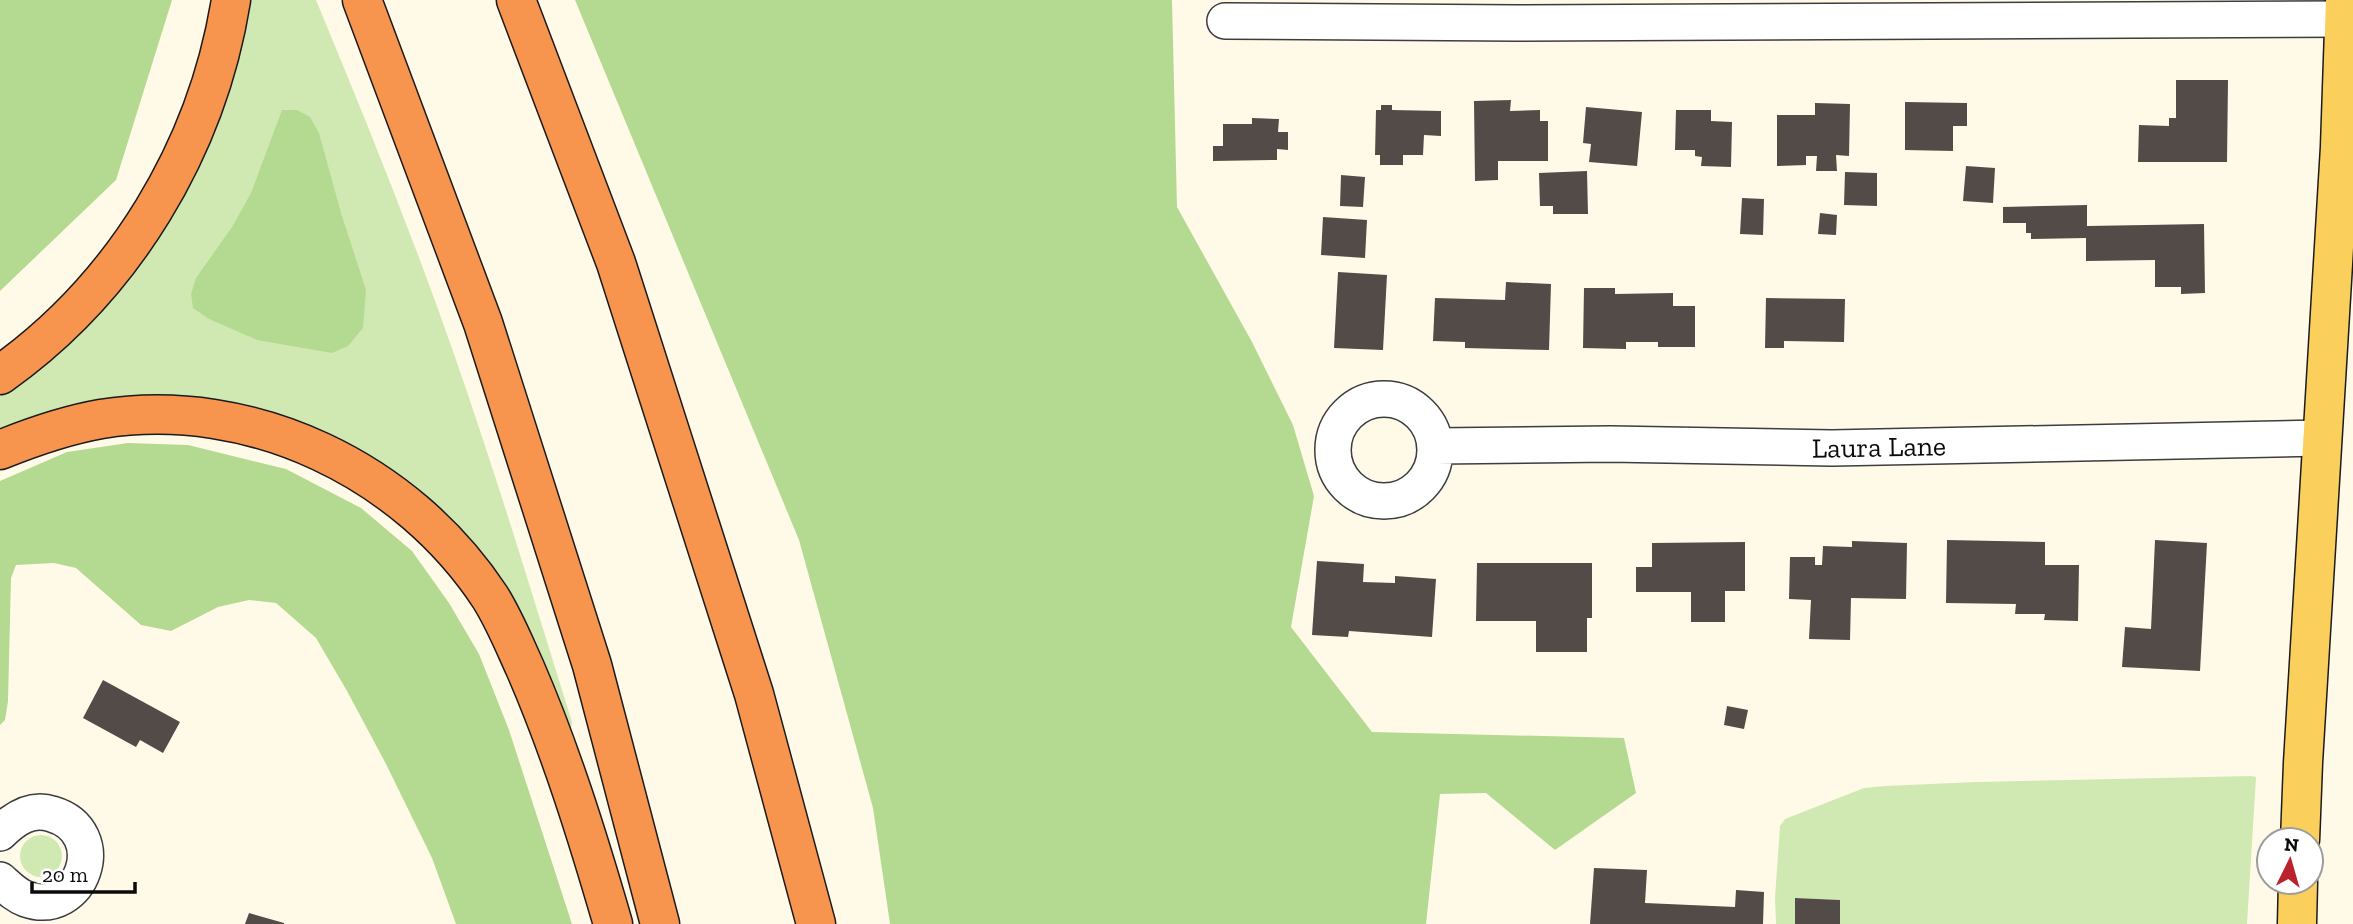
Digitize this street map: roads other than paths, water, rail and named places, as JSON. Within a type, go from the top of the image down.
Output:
[{"type":"highway","points":[[0,375],[53,331],[97,286],[131,244],[160,200],[181,161],[213,83],[230,0]]},
{"type":"highway","points":[[362,0],[483,323],[592,665],[660,924]]},
{"type":"highway","points":[[516,0],[616,263],[754,694],[816,924]]},
{"type":"highway","points":[[0,450],[27,439],[101,419],[160,415],[205,418],[283,435],[316,448],[372,479],[400,500],[462,561],[505,623],[553,740],[595,862],[613,924]]},
{"type":"main road","points":[[2301,826],[2322,438],[2346,147],[2345,9]]},
{"type":"main road","points":[[2297,924],[2298,896]]},
{"type":"street","points":[[1224,21],[1517,23],[2345,9]]},
{"type":"street","name":"Laura Lane","points":[[1436,446],[1609,444],[1832,448],[2322,438]]},
{"type":"street","points":[[0,833],[19,817],[33,812],[48,812],[74,825],[86,852],[85,867],[79,880],[69,892],[56,899],[27,899],[13,892],[0,880]]}]
